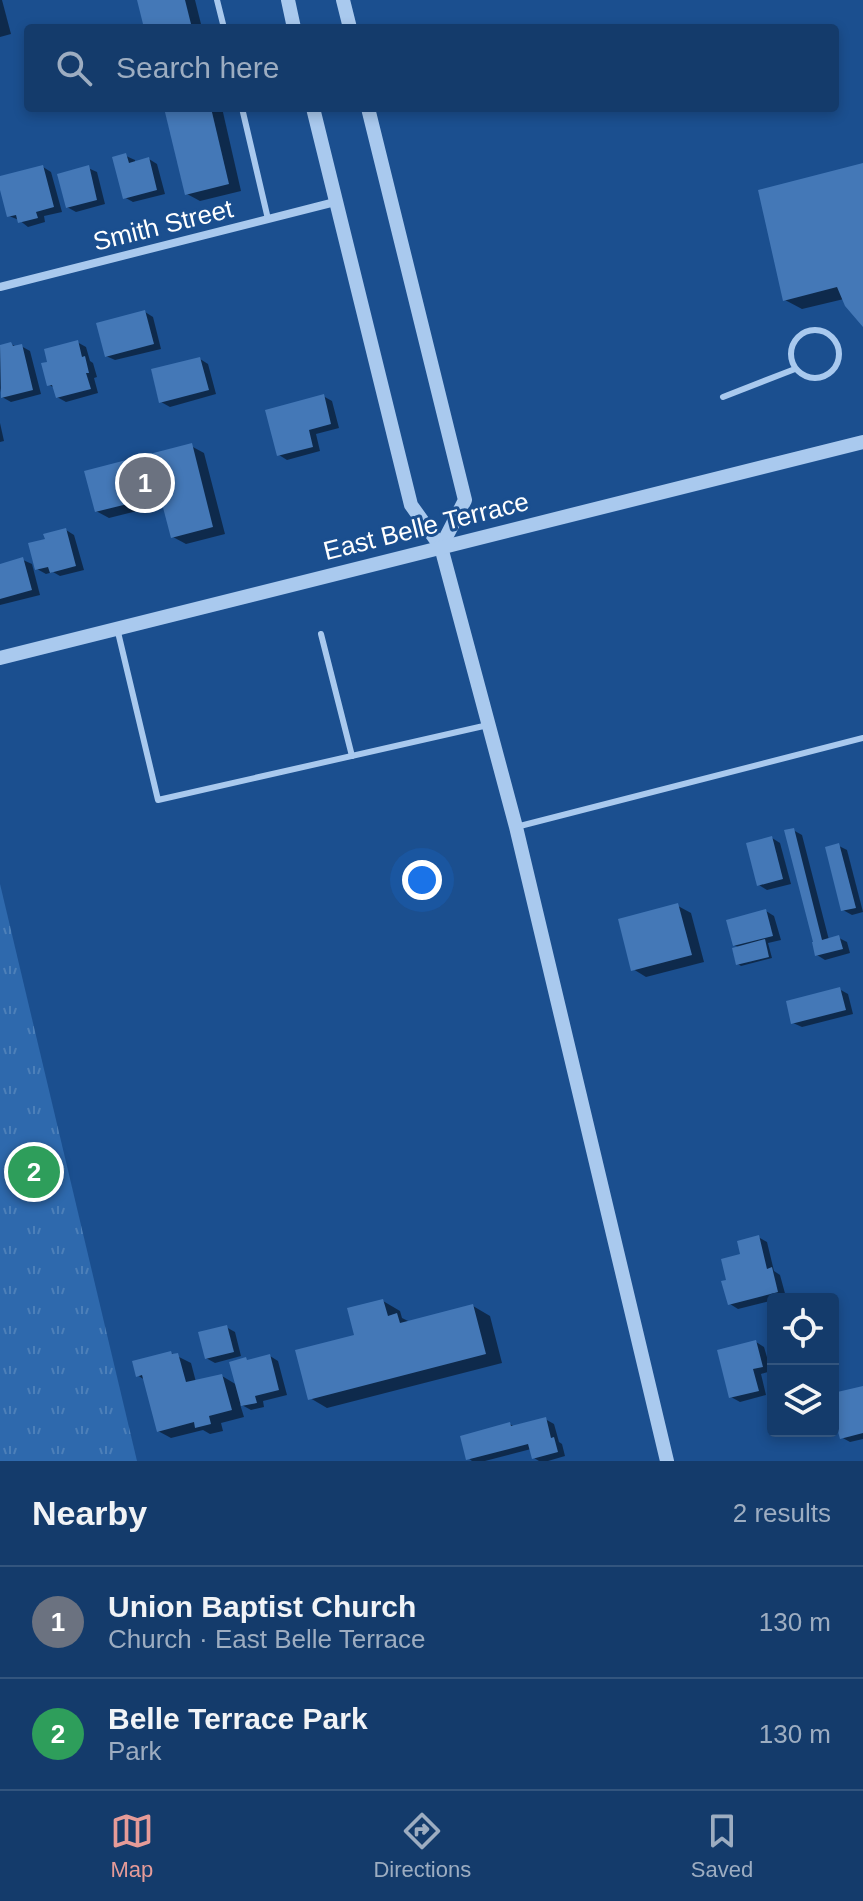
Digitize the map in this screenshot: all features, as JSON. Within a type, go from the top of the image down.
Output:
[{"type":"street","points":[[288,0],[293,24]]},
{"type":"street","points":[[343,0],[349,24]]},
{"type":"street","points":[[314,112],[411,505],[441,547],[516,827],[667,1461]]},
{"type":"street","points":[[369,112],[465,500],[441,547]]},
{"type":"street","name":"Smith Street","points":[[0,287],[335,202]]},
{"type":"street","name":"East Belle Terrace","points":[[0,658],[863,442]]},
{"type":"lane","points":[[217,0],[223,24]]},
{"type":"lane","points":[[243,112],[268,219]]},
{"type":"lane","points":[[818,330],[832,337],[839,351],[836,366],[831,372],[809,377],[795,369],[790,353],[796,338],[818,330]]},
{"type":"lane","points":[[723,397],[795,369]]},
{"type":"lane","points":[[117,628],[158,800],[488,725]]},
{"type":"lane","points":[[321,634],[352,756]]},
{"type":"lane","points":[[516,827],[863,738]]},
{"type":"green space","points":[[0,884],[137,1461],[0,1461]]},
{"type":"building","points":[[137,0],[185,0],[191,24],[143,24]]},
{"type":"building","points":[[165,112],[212,112],[229,184],[185,195]]},
{"type":"building","points":[[126,153],[129,163],[149,157],[157,190],[123,199],[112,157]]},
{"type":"building","points":[[863,163],[863,327],[845,306],[837,287],[783,301],[758,190]]},
{"type":"building","points":[[43,165],[54,207],[36,212],[38,218],[18,223],[16,215],[7,217],[0,176]]},
{"type":"building","points":[[89,165],[97,200],[66,208],[57,174]]},
{"type":"building","points":[[145,310],[154,344],[105,357],[96,323]]},
{"type":"building","points":[[78,340],[82,357],[85,356],[91,389],[56,398],[52,385],[47,386],[41,363],[47,362],[44,349]]},
{"type":"building","points":[[11,342],[13,346],[22,344],[33,390],[1,398],[0,345]]},
{"type":"building","points":[[200,357],[209,390],[159,403],[151,369]]},
{"type":"building","points":[[324,394],[331,424],[309,430],[313,447],[277,456],[265,410]]},
{"type":"building","points":[[192,443],[213,527],[171,538],[160,496],[95,512],[84,471]]},
{"type":"building","points":[[66,528],[76,566],[50,573],[48,567],[35,570],[28,543],[45,539],[43,534]]},
{"type":"building","points":[[23,557],[32,590],[0,599],[0,564]]},
{"type":"building","points":[[794,828],[822,940],[839,935],[843,949],[815,956],[784,830]]},
{"type":"building","points":[[772,836],[783,879],[757,886],[746,843]]},
{"type":"building","points":[[839,843],[856,908],[841,911],[825,847]]},
{"type":"building","points":[[678,903],[692,955],[631,971],[618,919]]},
{"type":"building","points":[[766,909],[773,936],[733,946],[726,920]]},
{"type":"building","points":[[765,939],[769,957],[736,965],[732,948]]},
{"type":"building","points":[[840,987],[846,1010],[791,1024],[786,1001]]},
{"type":"building","points":[[759,1235],[767,1269],[772,1267],[778,1292],[728,1305],[721,1281],[726,1280],[721,1259],[740,1254],[737,1241]]},
{"type":"building","points":[[383,1299],[388,1316],[397,1313],[400,1323],[473,1304],[486,1354],[308,1400],[295,1350],[354,1335],[347,1308]]},
{"type":"building","points":[[227,1325],[234,1352],[205,1359],[198,1332]]},
{"type":"building","points":[[756,1340],[763,1367],[753,1369],[759,1391],[729,1398],[717,1350]]},
{"type":"building","points":[[171,1351],[172,1354],[178,1353],[186,1382],[222,1374],[232,1410],[209,1416],[211,1424],[195,1428],[194,1422],[157,1432],[142,1375],[136,1377],[132,1361]]},
{"type":"building","points":[[270,1354],[279,1390],[255,1396],[257,1403],[241,1406],[229,1362]]},
{"type":"building","points":[[863,1386],[863,1433],[840,1439],[839,1392]]},
{"type":"building","points":[[546,1417],[558,1452],[532,1459],[528,1444],[466,1460],[460,1436],[510,1422],[511,1426]]},
{"type":"place","name":"Union Baptist Church","points":[[145,483]]},
{"type":"place","name":"Belle Terrace Park","points":[[34,1172]]}]
